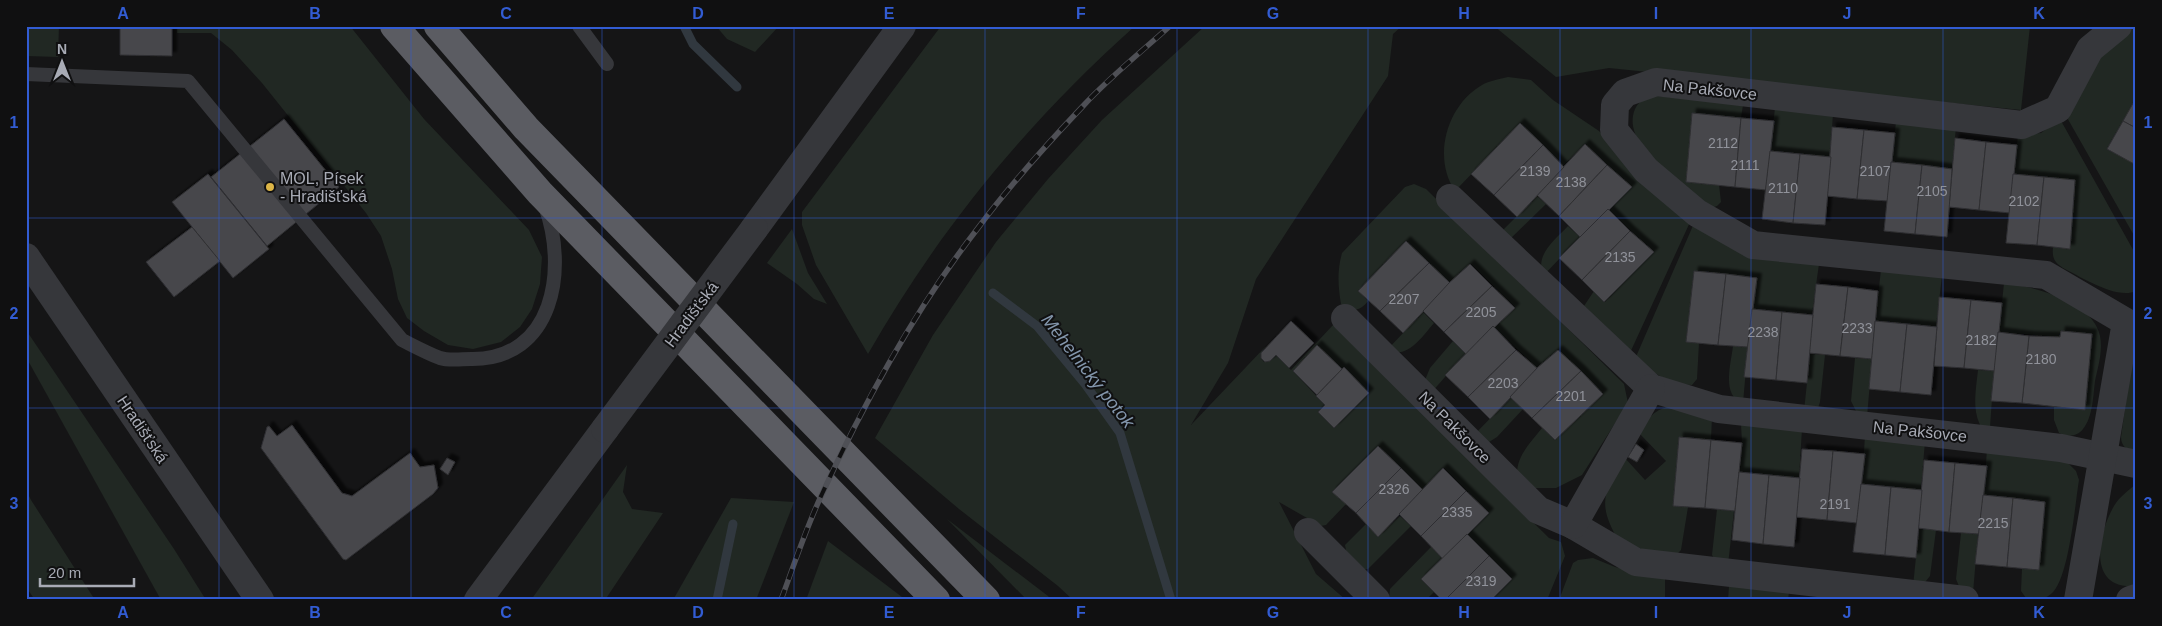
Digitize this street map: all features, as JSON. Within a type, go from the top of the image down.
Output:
[{"type":"highway","points":[[394,26],[540,193],[936,600]]},
{"type":"highway","points":[[438,26],[526,128],[986,600]]},
{"type":"street","name":"Hradišťská","points":[[478,600],[754,229],[902,26]]},
{"type":"street","name":"Na Pakšovce","points":[[2078,600],[2101,457],[2131,317],[2046,275],[1753,245],[1697,213],[1646,170],[1614,130],[1615,105],[1625,93],[1656,82],[2022,125],[2058,110],[2090,49],[2118,26]]},
{"type":"street","name":"Na Pakšovce","points":[[1450,198],[1651,388],[1719,409],[2042,446],[2136,464]]},
{"type":"street","name":"Hradišťská","points":[[26,257],[260,600]]},
{"type":"street","name":"Na Pakšovce","points":[[1345,318],[1538,510],[1572,525],[1636,562],[1965,600]]},
{"type":"street","points":[[1572,525],[1651,388]]},
{"type":"street","points":[[1308,532],[1376,600]]},
{"type":"street","points":[[2130,600],[2136,598]]},
{"type":"lane","points":[[583,28],[607,64]]},
{"type":"lane","points":[[26,74],[188,82],[402,340],[442,358],[488,359],[518,348],[540,326],[552,288],[555,264],[552,231],[540,193]]},
{"type":"shaded area","points":[[26,26],[59,26],[58,57],[26,56]]},
{"type":"shaded area","points":[[177,26],[350,26],[424,119],[529,230],[542,257],[540,284],[532,309],[520,327],[501,342],[473,349],[448,345],[424,331],[407,318],[398,299],[392,269],[381,236],[366,213],[262,83],[232,50],[211,33],[177,33]]},
{"type":"shaded area","points":[[716,26],[779,26],[755,52],[727,39]]},
{"type":"shaded area","points":[[941,26],[1135,26],[1058,100],[988,179],[925,263],[868,354],[816,265],[802,225],[802,212]]},
{"type":"shaded area","points":[[1205,26],[1402,26],[1393,34],[1388,76],[1256,279],[1228,363],[1191,425],[1266,346],[1261,353],[1261,358],[1264,362],[1270,361],[1276,355],[1291,370],[1333,325],[1549,538],[1561,542],[1565,556],[1547,600],[1491,600],[1512,579],[1467,535],[1489,513],[1444,468],[1422,490],[1378,446],[1333,491],[1346,504],[1326,525],[1315,527],[1307,518],[1279,502],[1316,574],[1346,600],[1073,600],[1058,586],[959,509],[875,438],[933,335],[996,242],[1048,179],[1102,120]],"holes":[[[1317,346],[1342,369],[1344,367],[1369,393],[1334,428],[1318,412],[1325,405],[1293,371]]]},
{"type":"shaded area","points":[[1494,26],[2030,26],[2021,110],[1609,68],[1556,77]]},
{"type":"shaded area","points":[[2136,26],[2136,98],[2107,149],[2136,165],[2136,239],[2065,114],[2104,53],[2124,33]]},
{"type":"shaded area","points":[[1508,77],[1531,80],[1553,100],[1599,131],[1641,175],[1691,220],[1629,355],[1586,316],[1584,306],[1594,291],[1605,302],[1653,252],[1609,210],[1607,165],[1585,144],[1563,166],[1520,124],[1455,191],[1448,178],[1444,148],[1452,118],[1470,94],[1482,85]]},
{"type":"shaded area","points":[[1657,96],[1743,105],[1741,118],[1711,115],[1721,202],[1717,206],[1711,208],[1672,179],[1646,152],[1637,138],[1633,123],[1635,109],[1644,99]]},
{"type":"shaded area","points":[[1775,108],[1833,114],[1830,157],[1770,151]]},
{"type":"shaded area","points":[[2060,119],[2136,255],[2136,291],[2128,293],[2109,290],[2063,268],[2054,259],[2053,247],[2070,249],[2075,180],[2014,174],[2018,135],[2041,133]]},
{"type":"shaded area","points":[[1896,121],[1956,127],[1952,169],[1892,163]]},
{"type":"shaded area","points":[[1414,184],[1426,189],[1624,384],[1628,403],[1582,475],[1556,488],[1530,488],[1517,474],[1522,455],[1542,428],[1555,440],[1603,394],[1558,350],[1537,368],[1494,327],[1515,307],[1471,264],[1449,283],[1406,241],[1358,291],[1368,301],[1365,305],[1350,311],[1341,304],[1338,279],[1342,253],[1405,187]]},
{"type":"shaded area","points":[[1537,196],[1546,204],[1508,241],[1501,232]]},
{"type":"shaded area","points":[[1695,221],[1819,264],[1812,314],[1753,309],[1756,278],[1694,271],[1686,341],[1699,343],[1697,379],[1692,385],[1669,380],[1635,359]]},
{"type":"shaded area","points":[[1568,226],[1580,237],[1543,276],[1542,261],[1547,248]]},
{"type":"shaded area","points":[[792,229],[808,273],[827,304],[814,299],[797,284],[767,263]]},
{"type":"shaded area","points":[[1881,270],[1942,276],[1936,327],[1875,321]]},
{"type":"shaded area","points":[[2004,283],[2046,292],[2061,298],[2087,314],[2095,324],[2101,342],[2100,359],[2089,419],[2078,434],[2069,436],[2059,433],[2054,420],[2060,337],[1999,332]]},
{"type":"shaded area","points":[[1423,312],[1434,323],[1414,346],[1401,352],[1387,350]]},
{"type":"shaded area","points":[[26,330],[174,549],[206,600],[161,600],[26,357]]},
{"type":"shaded area","points":[[1453,341],[1466,353],[1431,393],[1425,380],[1430,368]]},
{"type":"shaded area","points":[[1733,346],[1748,347],[1743,403],[1736,399],[1730,387],[1729,370]]},
{"type":"shaded area","points":[[2136,350],[2136,454],[2124,446],[2121,437],[2132,359]]},
{"type":"shaded area","points":[[1810,354],[1825,355],[1818,408],[1804,411]]},
{"type":"shaded area","points":[[1855,358],[1872,359],[1867,417],[1857,413],[1851,401]]},
{"type":"shaded area","points":[[1978,370],[1994,371],[1990,427],[1980,425],[1976,412],[1975,398]]},
{"type":"shaded area","points":[[1511,397],[1523,409],[1497,437],[1489,442],[1473,436]]},
{"type":"shaded area","points":[[1672,406],[1712,417],[1711,440],[1679,437],[1673,505],[1688,507],[1681,550],[1675,556],[1664,556],[1619,542],[1612,529],[1605,508],[1605,499],[1611,480],[1624,457],[1645,480],[1666,461],[1639,433],[1656,412]]},
{"type":"shaded area","points":[[1741,424],[1802,429],[1799,478],[1740,472]]},
{"type":"shaded area","points":[[1865,435],[1925,441],[1921,490],[1862,484]]},
{"type":"shaded area","points":[[1987,448],[2064,459],[2076,471],[2079,480],[2067,558],[2057,586],[2045,598],[2026,598],[2021,591],[2022,568],[2039,570],[2045,502],[1984,495]]},
{"type":"shaded area","points":[[627,465],[623,492],[632,509],[663,513],[605,600],[531,600]]},
{"type":"shaded area","points":[[2136,484],[2136,586],[2120,585],[2109,579],[2103,570],[2100,558],[2101,544],[2108,517],[2114,506]]},
{"type":"shaded area","points":[[26,490],[95,600],[35,600],[26,587]]},
{"type":"shaded area","points":[[731,498],[794,502],[756,600],[673,600]]},
{"type":"shaded area","points":[[1717,509],[1734,511],[1728,565],[1717,562],[1712,555]]},
{"type":"shaded area","points":[[1400,516],[1411,526],[1368,569],[1360,570],[1348,560],[1345,545],[1366,524],[1378,537]]},
{"type":"shaded area","points":[[947,519],[1048,596],[1051,600],[1027,600]]},
{"type":"shaded area","points":[[1919,528],[1936,530],[1930,576],[1921,587],[1913,586]]},
{"type":"shaded area","points":[[1961,533],[1978,534],[1973,593],[1960,589],[1956,579]]},
{"type":"shaded area","points":[[828,541],[906,600],[806,600]]},
{"type":"shaded area","points":[[1431,547],[1442,558],[1421,579],[1434,592],[1426,600],[1389,600],[1390,589]]},
{"type":"shaded area","points":[[1593,558],[1615,567],[1665,578],[1665,600],[1559,600],[1573,563],[1578,560]]},
{"type":"shaded area","points":[[1729,586],[1789,592],[1788,600],[1728,600]]},
{"type":"building","points":[[120,26],[172,26],[172,56],[120,55]]},
{"type":"building","points":[[2136,98],[2136,128],[2123,121]]},
{"type":"building","points":[[1692,113],[1741,118],[1735,187],[1686,182]]},
{"type":"building","points":[[1741,118],[1774,121],[1766,190],[1735,187]]},
{"type":"building","points":[[284,119],[339,187],[267,246],[211,177]]},
{"type":"building","points":[[2123,121],[2136,128],[2136,165],[2107,149]]},
{"type":"building","points":[[1520,123],[1543,145],[1494,195],[1471,174]]},
{"type":"building","points":[[1832,127],[1864,130],[1857,199],[1827,196]]},
{"type":"building","points":[[1864,130],[1895,133],[1888,201],[1857,199]]},
{"type":"building","points":[[1955,138],[1986,142],[1979,210],[1949,207]]},
{"type":"building","points":[[1986,142],[2017,145],[2010,213],[1979,210]]},
{"type":"building","points":[[1585,144],[1607,165],[1559,216],[1537,195]]},
{"type":"building","points":[[1543,145],[1564,167],[1517,217],[1494,195]]},
{"type":"building","points":[[1770,151],[1800,154],[1793,223],[1762,219]]},
{"type":"building","points":[[1800,154],[1831,157],[1825,225],[1793,223]]},
{"type":"building","points":[[1891,162],[1922,165],[1915,234],[1884,231]]},
{"type":"building","points":[[1607,165],[1632,187],[1581,238],[1559,216]]},
{"type":"building","points":[[1922,165],[1952,169],[1947,237],[1915,234]]},
{"type":"building","points":[[208,174],[269,249],[233,278],[172,202]]},
{"type":"building","points":[[2013,174],[2044,177],[2037,245],[2006,243]]},
{"type":"building","points":[[2044,177],[2075,180],[2070,249],[2037,245]]},
{"type":"building","points":[[1608,209],[1630,231],[1582,280],[1559,258]]},
{"type":"building","points":[[192,227],[220,261],[174,297],[146,262]]},
{"type":"building","points":[[1630,231],[1654,252],[1604,302],[1582,280]]},
{"type":"building","points":[[1406,241],[1429,263],[1380,311],[1358,291]]},
{"type":"building","points":[[1429,263],[1450,283],[1403,333],[1380,311]]},
{"type":"building","points":[[1470,264],[1492,286],[1444,332],[1423,311]]},
{"type":"building","points":[[1694,271],[1726,274],[1718,345],[1686,342]]},
{"type":"building","points":[[1726,274],[1757,278],[1748,347],[1718,345]]},
{"type":"building","points":[[1816,284],[1848,287],[1840,356],[1809,353]]},
{"type":"building","points":[[1492,286],[1515,308],[1466,354],[1444,332]]},
{"type":"building","points":[[1848,287],[1878,291],[1872,359],[1840,356]]},
{"type":"building","points":[[1939,297],[1971,300],[1964,368],[1934,366]]},
{"type":"building","points":[[1971,300],[2002,303],[1995,371],[1964,368]]},
{"type":"building","points":[[1752,309],[1782,312],[1776,380],[1744,377]]},
{"type":"building","points":[[1782,312],[1813,315],[1807,383],[1776,380]]},
{"type":"building","points":[[1291,321],[1314,343],[1289,368],[1276,355],[1270,361],[1265,362],[1261,358],[1261,353]]},
{"type":"building","points":[[1875,321],[1907,324],[1900,392],[1869,389]]},
{"type":"building","points":[[1907,324],[1937,327],[1931,395],[1900,392]]},
{"type":"building","points":[[1493,326],[1516,350],[1468,397],[1445,375]]},
{"type":"building","points":[[2061,331],[2092,334],[2085,410],[2022,403],[2029,336],[2060,337]]},
{"type":"building","points":[[1998,332],[2029,336],[2022,403],[1991,401]]},
{"type":"building","points":[[1317,345],[1342,369],[1317,395],[1293,371]]},
{"type":"building","points":[[1516,350],[1538,369],[1490,419],[1468,397]]},
{"type":"building","points":[[1558,350],[1581,371],[1532,418],[1510,397],[1537,368]]},
{"type":"building","points":[[1344,367],[1369,393],[1334,428],[1318,412],[1325,405],[1316,396]]},
{"type":"building","points":[[1581,371],[1603,394],[1555,440],[1532,418]]},
{"type":"building","points":[[292,425],[342,493],[352,496],[410,453],[420,467],[434,465],[438,488],[433,494],[346,560],[343,559],[261,448],[267,427],[269,426],[277,436]]},
{"type":"building","points":[[1679,437],[1711,440],[1705,508],[1673,506]]},
{"type":"building","points":[[1711,440],[1742,443],[1735,511],[1705,508]]},
{"type":"building","points":[[1636,444],[1644,450],[1637,462],[1628,457]]},
{"type":"building","points":[[1378,446],[1401,468],[1356,513],[1332,492]]},
{"type":"building","points":[[1802,449],[1833,451],[1827,520],[1796,517]]},
{"type":"building","points":[[1833,451],[1865,454],[1857,523],[1827,520]]},
{"type":"building","points":[[447,458],[455,462],[448,475],[440,469]]},
{"type":"building","points":[[1924,460],[1955,463],[1949,532],[1918,528]]},
{"type":"building","points":[[1955,463],[1987,466],[1979,534],[1949,532]]},
{"type":"building","points":[[1401,468],[1423,490],[1378,537],[1356,513]]},
{"type":"building","points":[[1443,468],[1466,491],[1421,536],[1399,514]]},
{"type":"building","points":[[1739,472],[1769,475],[1763,544],[1732,540]]},
{"type":"building","points":[[1769,475],[1800,478],[1794,547],[1763,544]]},
{"type":"building","points":[[1861,484],[1891,487],[1885,555],[1853,552]]},
{"type":"building","points":[[1891,487],[1922,490],[1916,558],[1885,555]]},
{"type":"building","points":[[1466,491],[1489,513],[1443,559],[1421,536]]},
{"type":"building","points":[[1983,495],[2013,498],[2007,567],[1975,564]]},
{"type":"building","points":[[2013,498],[2045,502],[2039,570],[2007,567]]},
{"type":"building","points":[[1467,534],[1489,556],[1445,600],[1442,600],[1421,579]]},
{"type":"building","points":[[1489,556],[1512,579],[1491,600],[1445,600]]},
{"type":"waterway","name":"Mehelnický potok","points":[[684,26],[693,44],[737,87]]},
{"type":"waterway","name":"Mehelnický potok","points":[[993,293],[1037,326],[1085,384],[1120,433],[1171,600]]},
{"type":"waterway","points":[[717,600],[733,524]]},
{"type":"railway","points":[[781,600],[800,547],[838,459],[892,356],[933,291],[990,212],[1016,180],[1104,84],[1170,26]]},
{"type":"place","name":"MOL, Písek - Hradišťská","points":[[270,187]]}]
